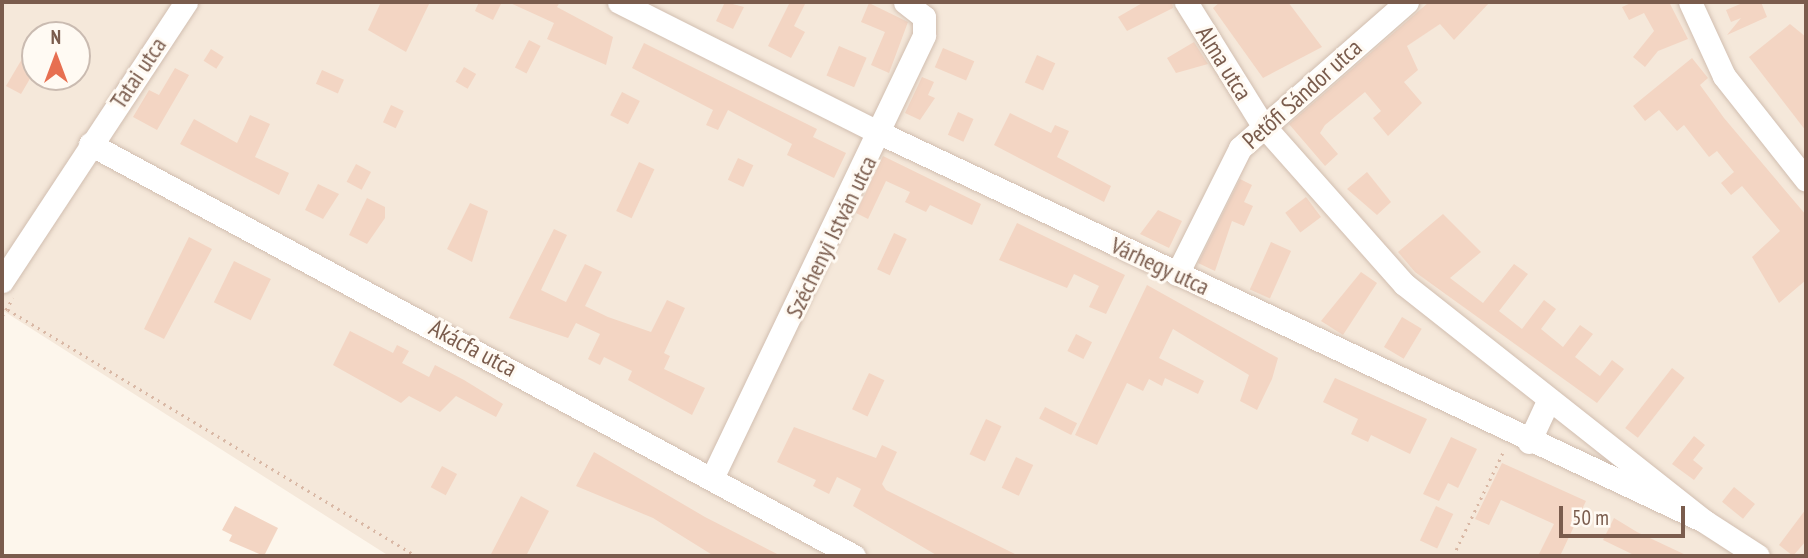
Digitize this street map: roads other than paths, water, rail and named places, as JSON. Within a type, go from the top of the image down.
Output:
[{"type":"street","name":"Tatai utca","points":[[2,281],[186,2]]},
{"type":"street","name":"Várhegy utca","points":[[620,2],[882,134],[1520,439],[1704,521]]},
{"type":"street","name":"Széchenyi István utca","points":[[713,476],[882,134],[924,35],[924,17],[905,2]]},
{"type":"street","name":"Alma utca","points":[[1186,2],[1262,124]]},
{"type":"street","name":"Petőfi Sándor utca","points":[[1177,274],[1240,148],[1262,124],[1407,2]]},
{"type":"street","points":[[1690,2],[1724,76],[1806,180]]},
{"type":"street","name":"Várhegy utca","points":[[1262,124],[1404,284],[1548,401],[1704,521],[1758,556]]},
{"type":"street","name":"Akácfa utca","points":[[90,144],[713,476],[854,556]]},
{"type":"street","points":[[1520,439],[1548,401]]}]
